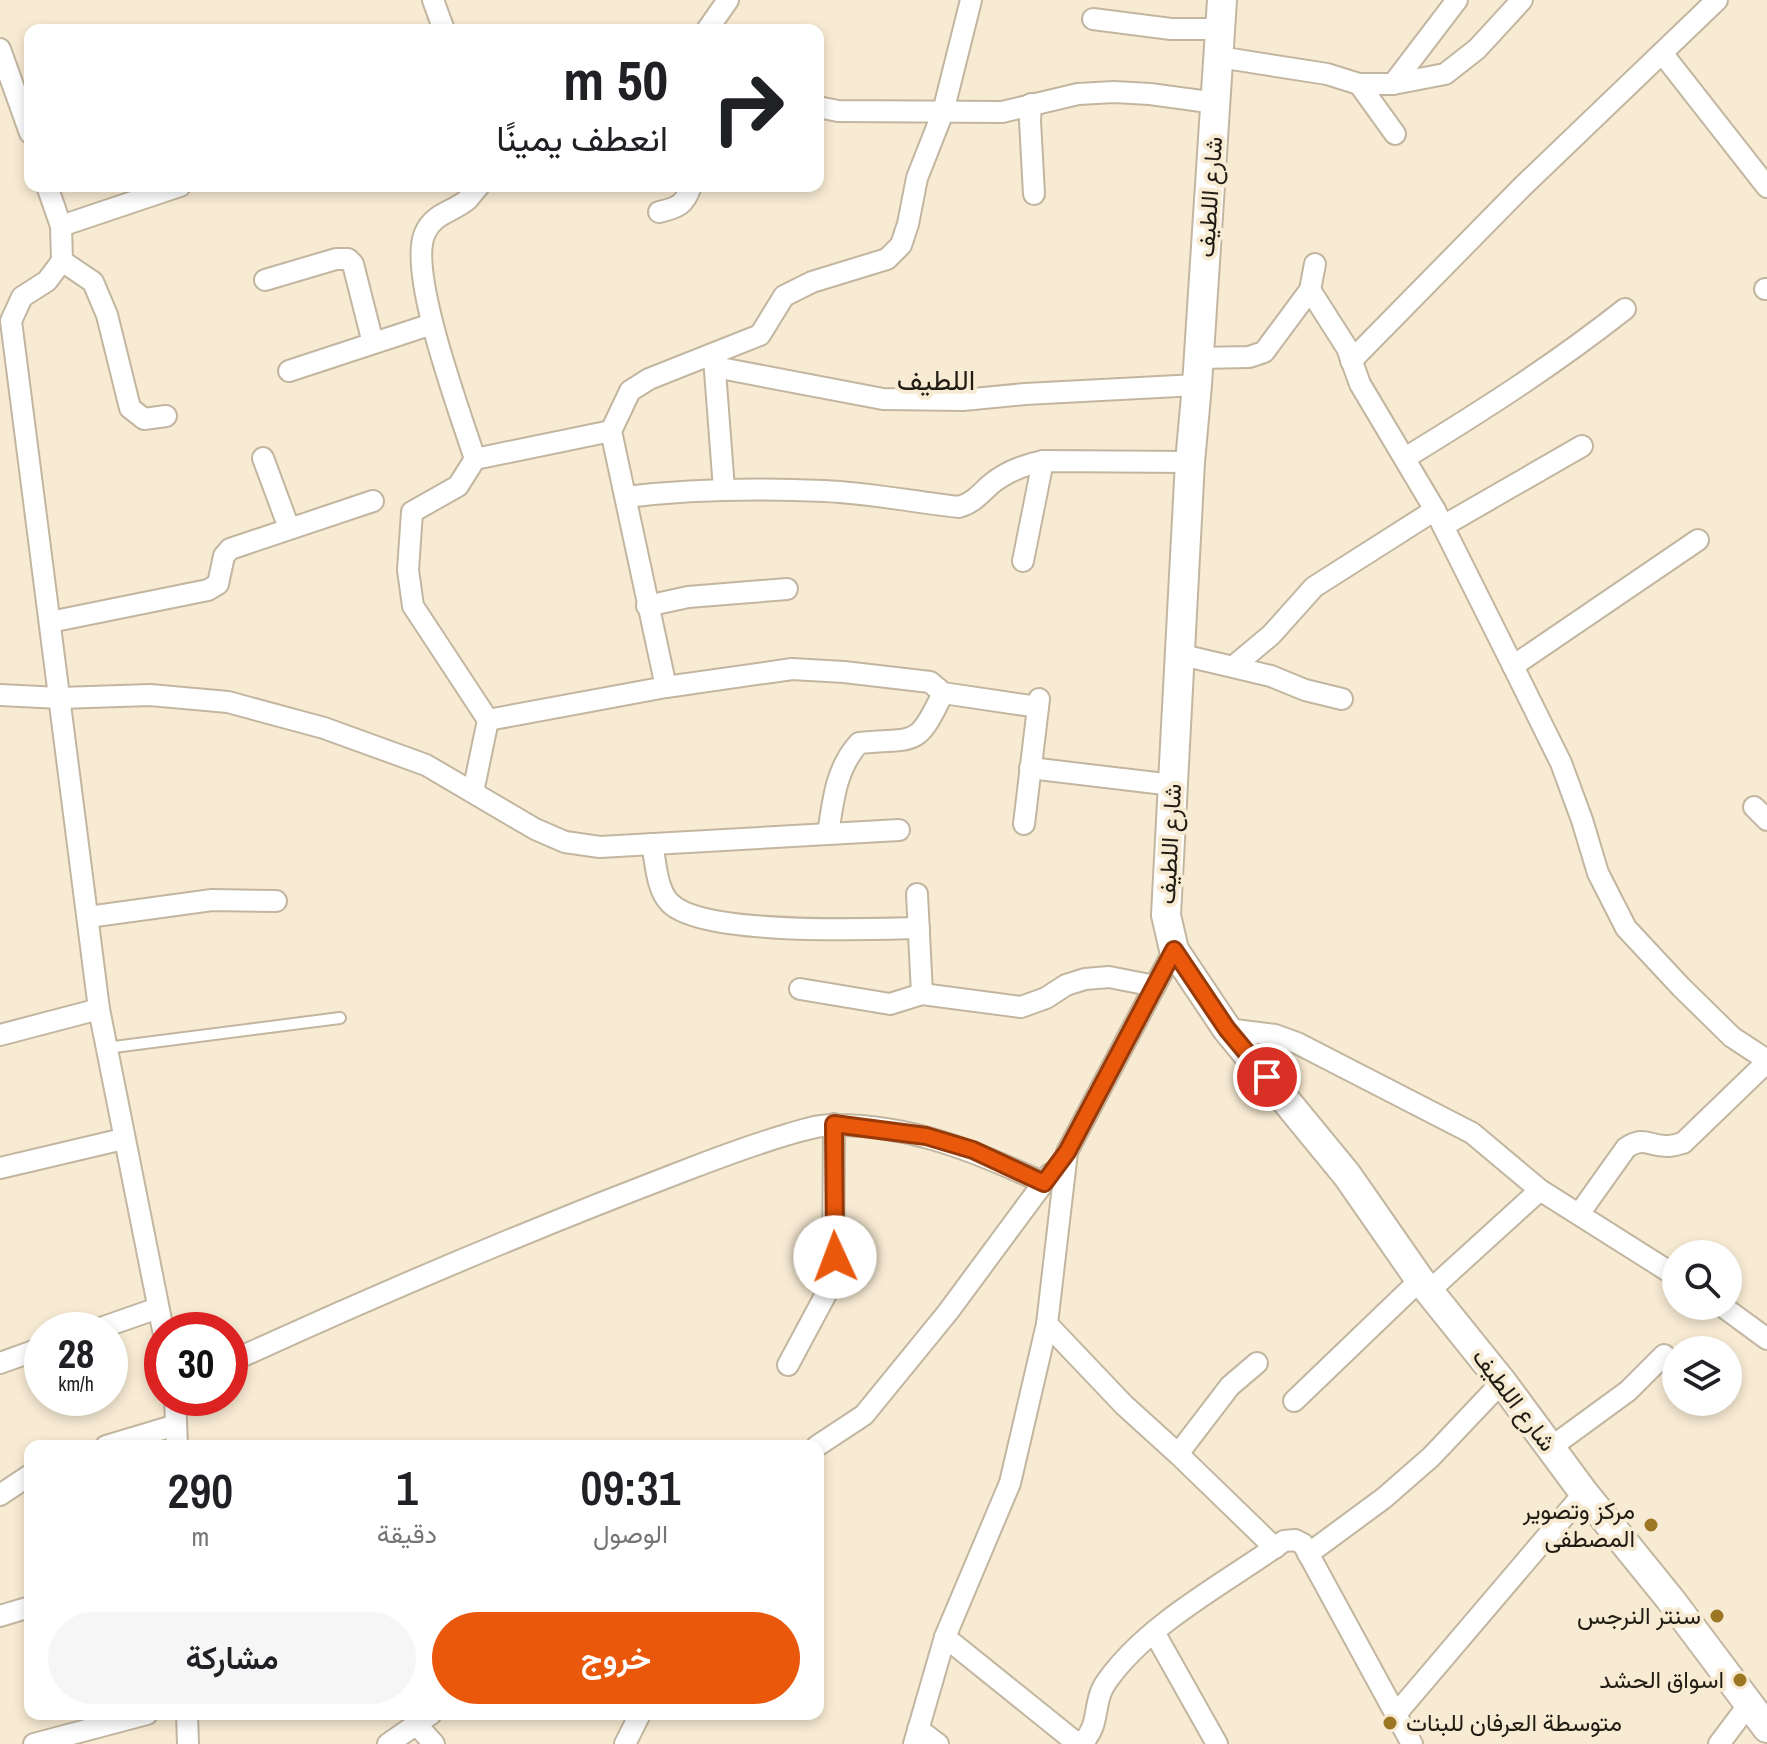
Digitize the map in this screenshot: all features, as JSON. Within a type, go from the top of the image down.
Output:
[{"type":"street","points":[[433,0],[442,24]]},
{"type":"street","points":[[711,24],[728,0]]},
{"type":"street","points":[[666,687],[611,431],[630,391],[649,379],[714,361],[760,335],[784,296],[812,282],[887,259],[901,245],[917,178],[943,112],[971,0]]},
{"type":"street","name":"شارع اللطيف","points":[[1222,0],[1178,654],[1166,915],[1174,950],[1227,1029],[1347,1175],[1424,1285],[1767,1728]]},
{"type":"street","points":[[1393,84],[1457,0]]},
{"type":"street","points":[[1093,19],[1171,29],[1359,84],[1393,84],[1445,74],[1477,49],[1522,0]]},
{"type":"street","points":[[1351,361],[1522,187],[1717,0]]},
{"type":"street","points":[[0,49],[24,92]]},
{"type":"street","points":[[1662,53],[1767,187]]},
{"type":"street","points":[[1359,84],[1395,134]]},
{"type":"street","points":[[824,108],[838,111],[1002,112],[1078,94],[1114,92],[1216,103]]},
{"type":"street","points":[[1031,104],[1034,194]]},
{"type":"street","points":[[49,192],[61,226],[62,261],[47,281],[22,297],[11,321],[9,378],[50,622],[99,1009],[159,1312]]},
{"type":"street","points":[[61,226],[162,192]]},
{"type":"street","points":[[473,192],[466,200],[434,218],[424,235],[421,256],[432,324],[475,459]]},
{"type":"street","points":[[659,212],[677,208],[688,192]]},
{"type":"street","points":[[265,280],[336,259],[348,259],[353,264],[373,343]]},
{"type":"street","points":[[62,261],[93,282],[107,315],[130,408],[144,419],[166,416]]},
{"type":"street","points":[[714,361],[883,399],[963,400],[1198,372],[1264,352],[1310,290],[1315,264]]},
{"type":"street","points":[[1310,290],[1347,348],[1360,384],[1439,518],[1513,666],[1561,763],[1598,873],[1626,928],[1732,1037],[1767,1061],[1683,1143],[1668,1147],[1645,1141],[1635,1142],[1626,1148],[1579,1214]]},
{"type":"street","points":[[1405,458],[1551,366],[1625,309]]},
{"type":"street","points":[[289,371],[432,324]]},
{"type":"street","points":[[714,361],[724,489]]},
{"type":"street","points":[[473,792],[488,720],[413,606],[408,570],[412,512],[458,486],[475,459],[611,431]]},
{"type":"street","points":[[1234,666],[1271,635],[1314,587],[1439,518],[1582,446]]},
{"type":"street","points":[[263,458],[289,528]]},
{"type":"street","points":[[626,497],[724,489],[826,491],[959,507],[972,503],[992,483],[1023,465],[1043,461],[1190,462]]},
{"type":"street","points":[[1023,561],[1043,461]]},
{"type":"street","points":[[50,622],[208,590],[218,584],[224,556],[230,549],[373,501]]},
{"type":"street","points":[[1513,666],[1698,540]]},
{"type":"street","points":[[647,606],[688,597],[787,589]]},
{"type":"street","points":[[1178,654],[1271,676],[1305,690],[1342,699]]},
{"type":"street","points":[[488,720],[666,687],[792,669],[930,682],[943,693],[1038,703],[1024,824]]},
{"type":"street","points":[[828,834],[835,787],[851,752],[859,743],[905,741],[922,732],[943,693]]},
{"type":"street","points":[[0,695],[60,698],[150,695],[228,702],[324,728],[426,765],[535,829],[565,842],[600,847],[899,830]]},
{"type":"street","points":[[1030,768],[1173,785]]},
{"type":"street","points":[[652,844],[661,889],[670,903],[684,912],[726,923],[793,928],[919,928]]},
{"type":"street","points":[[917,894],[922,994]]},
{"type":"street","points":[[88,917],[212,900],[276,901]]},
{"type":"street","points":[[824,1441],[864,1415],[948,1312],[1067,1152],[1174,950]]},
{"type":"street","points":[[800,989],[890,1004],[922,994],[1021,1007],[1085,979],[1109,977],[1155,986]]},
{"type":"street","points":[[0,1035],[99,1009]]},
{"type":"street","points":[[1227,1029],[1275,1035],[1297,1043],[1460,1127],[1482,1141],[1540,1190],[1662,1267]]},
{"type":"street","points":[[248,1354],[634,1189],[750,1145],[834,1124],[926,1136],[973,1150],[1044,1183]]},
{"type":"street","points":[[788,1365],[833,1281],[834,1124]]},
{"type":"street","points":[[0,1168],[123,1139]]},
{"type":"street","points":[[938,1744],[916,1736],[945,1637],[1010,1483],[1047,1324],[1067,1152]]},
{"type":"street","points":[[1294,1401],[1424,1285],[1540,1190]]},
{"type":"street","points":[[128,1318],[158,1308]]},
{"type":"street","points":[[1741,1320],[1767,1339]]},
{"type":"street","points":[[1047,1324],[1115,1397],[1275,1548]]},
{"type":"street","points":[[0,1363],[24,1354]]},
{"type":"street","points":[[1550,1448],[1628,1391],[1662,1357]]},
{"type":"street","points":[[1178,1454],[1230,1386],[1257,1363]]},
{"type":"street","points":[[1308,1554],[1396,1488],[1431,1457],[1502,1382]]},
{"type":"street","points":[[176,1416],[177,1440]]},
{"type":"street","points":[[126,1440],[176,1425]]},
{"type":"street","points":[[0,1495],[24,1479]]},
{"type":"street","points":[[1396,1714],[1584,1493]]},
{"type":"street","points":[[945,1637],[1073,1740],[1083,1742],[1092,1733],[1100,1693],[1106,1682],[1154,1632],[1284,1541],[1295,1540],[1303,1544],[1412,1744]]},
{"type":"street","points":[[0,1616],[24,1609]]},
{"type":"street","points":[[1154,1632],[1217,1744]]},
{"type":"street","points":[[1719,1744],[1749,1704]]},
{"type":"street","points":[[37,1744],[125,1720]]},
{"type":"street","points":[[187,1720],[188,1744]]},
{"type":"street","points":[[388,1744],[422,1720]]},
{"type":"street","points":[[423,1720],[434,1744]]},
{"type":"street","points":[[625,1744],[637,1720]]},
{"type":"lane","points":[[106,1048],[340,1018]]},
{"type":"place","name":"مركز وتصوير المصطفى","points":[[1651,1525]]},
{"type":"place","name":"سنتر النرجس","points":[[1717,1616]]},
{"type":"place","name":"اسواق الحشد","points":[[1740,1680]]},
{"type":"place","name":"متوسطة العرفان للبنات","points":[[1390,1723]]},
{"type":"district","name":"اللطيف","points":[[936,380]]},
{"type":"route","points":[[835,1257],[834,1124],[926,1136],[973,1150],[1044,1183],[1067,1152],[1174,950],[1227,1029],[1267,1077]]}]
